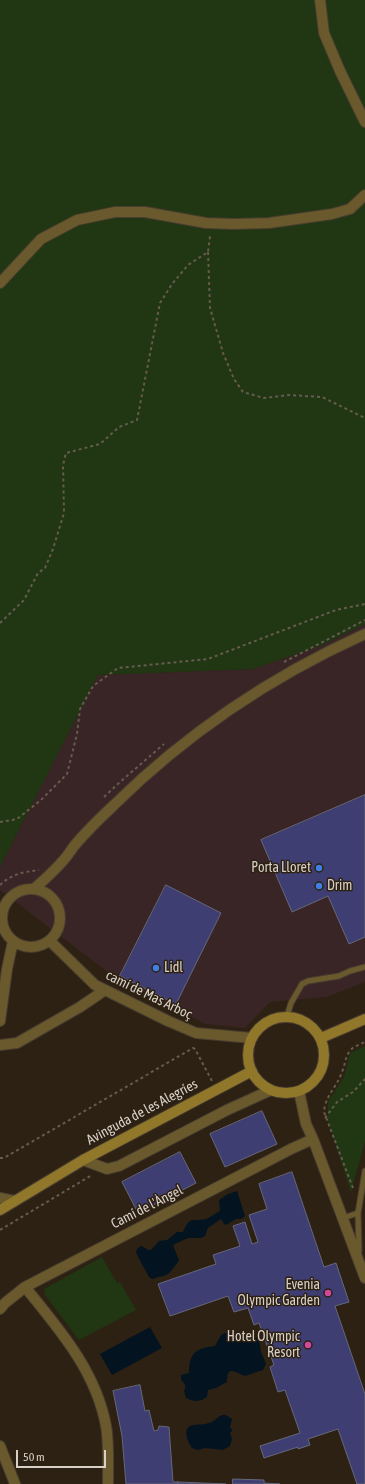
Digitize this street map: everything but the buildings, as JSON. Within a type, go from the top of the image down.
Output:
[{"type":"main road","points":[[287,1016],[304,1021],[314,1028],[321,1038],[325,1054],[322,1070],[312,1083],[298,1091],[288,1093],[271,1090],[262,1084],[252,1071],[248,1060],[248,1048],[252,1038],[259,1028],[269,1020],[287,1016]]},
{"type":"main road","points":[[321,1038],[365,1019]]},
{"type":"main road","name":"Avinguda de les Alegríes","points":[[83,1160],[252,1071]]},
{"type":"main road","points":[[0,1210],[83,1160]]},
{"type":"street","points":[[320,0],[324,33],[340,72],[365,122]]},
{"type":"street","points":[[0,283],[41,239],[77,220],[114,212],[145,212],[206,223],[269,223],[332,214],[350,209],[365,195]]},
{"type":"street","points":[[35,888],[61,863],[89,830],[114,805],[180,746],[228,710],[264,687],[294,669],[365,634]]},
{"type":"street","points":[[35,888],[44,891],[53,897],[58,905],[61,915],[60,925],[56,934],[50,941],[43,945],[31,948],[20,945],[7,935],[2,920],[1,911],[14,894],[26,889],[35,888]]},
{"type":"street","points":[[0,1021],[13,941]]},
{"type":"street","name":"camí de Mas Arboç","points":[[50,941],[95,985],[168,1021],[196,1033],[252,1038]]},
{"type":"street","points":[[0,1045],[17,1043],[105,990]]},
{"type":"street","name":"Avinguda de les Alegríes","points":[[83,1160],[107,1168],[118,1166],[227,1110],[271,1090]]},
{"type":"street","points":[[298,1091],[306,1124],[365,1278]]},
{"type":"street","name":"Camí de l'Àngel","points":[[0,1309],[5,1303],[25,1287],[291,1148],[313,1139]]},
{"type":"street","points":[[0,1198],[15,1201]]},
{"type":"street","points":[[25,1287],[78,1356],[97,1391],[107,1427],[108,1484]]},
{"type":"street","points":[[0,1446],[15,1484]]},
{"type":"lane","points":[[287,1016],[291,1003],[302,984],[308,981],[339,976],[365,967]]},
{"type":"lane","points":[[359,1262],[358,1213],[365,1171]]},
{"type":"lane","points":[[343,1218],[358,1213]]},
{"type":"path","points":[[206,223],[210,236],[208,252],[210,308],[223,353],[234,379],[243,392],[264,398],[289,395],[322,398],[365,418]]},
{"type":"path","points":[[0,623],[24,600],[38,573],[45,568],[53,549],[64,513],[63,465],[66,453],[100,444],[119,427],[137,420],[160,303],[172,284],[188,265],[208,252]]},
{"type":"path","points":[[0,822],[16,819],[40,800],[67,774],[77,734],[80,709],[93,686],[118,668],[208,659],[336,610],[365,604]]},
{"type":"path","points":[[355,1193],[325,1118],[324,1112],[326,1101],[342,1074],[346,1056],[352,1048],[365,1042]]},
{"type":"path","points":[[0,1158],[4,1158],[192,1048],[195,1049],[211,1080]]},
{"type":"path","points":[[325,1118],[337,1102],[353,1092],[365,1079]]},
{"type":"shaded area","points":[[365,624],[365,982],[326,997],[270,1002],[245,1028],[205,1024],[113,976],[0,890],[0,867],[98,675],[253,669],[322,645]]},
{"type":"green space","points":[[0,0],[365,0],[365,624],[322,645],[253,669],[98,675],[0,867]]},
{"type":"green space","points":[[365,1046],[365,1141],[351,1192],[328,1121],[328,1102],[344,1077],[350,1053]]},
{"type":"green space","points":[[102,1257],[117,1283],[120,1282],[136,1310],[79,1340],[45,1295],[44,1289]]},
{"type":"water","points":[[237,1191],[245,1216],[226,1225],[221,1219],[208,1228],[205,1236],[201,1238],[188,1238],[173,1245],[179,1260],[174,1268],[166,1275],[154,1279],[149,1277],[137,1255],[136,1251],[139,1247],[142,1246],[148,1250],[151,1250],[159,1241],[167,1240],[177,1232],[183,1232],[190,1221],[202,1220],[210,1217],[220,1211],[219,1200],[228,1194]]},
{"type":"water","points":[[150,1327],[162,1348],[112,1375],[100,1354]]},
{"type":"water","points":[[225,1333],[232,1333],[240,1339],[250,1338],[253,1336],[259,1339],[261,1352],[266,1364],[263,1370],[245,1376],[230,1371],[227,1376],[227,1382],[216,1388],[208,1390],[207,1397],[204,1399],[197,1401],[186,1398],[184,1391],[185,1385],[181,1379],[181,1375],[189,1373],[189,1366],[192,1356],[198,1350],[215,1346],[221,1335]]},
{"type":"water","points":[[222,1415],[226,1415],[232,1419],[230,1428],[232,1431],[230,1433],[232,1439],[230,1446],[223,1450],[205,1448],[198,1450],[192,1448],[186,1435],[187,1429],[193,1425],[211,1422]]},
{"type":"place","name":"Porta Lloret","points":[[319,868]]},
{"type":"place","name":"Drim","points":[[319,886]]},
{"type":"place","name":"Lidl","points":[[156,968]]},
{"type":"place","name":"Evenia Olympic Garden","points":[[328,1293]]},
{"type":"place","name":"Hotel Olympic Resort","points":[[308,1345]]}]
